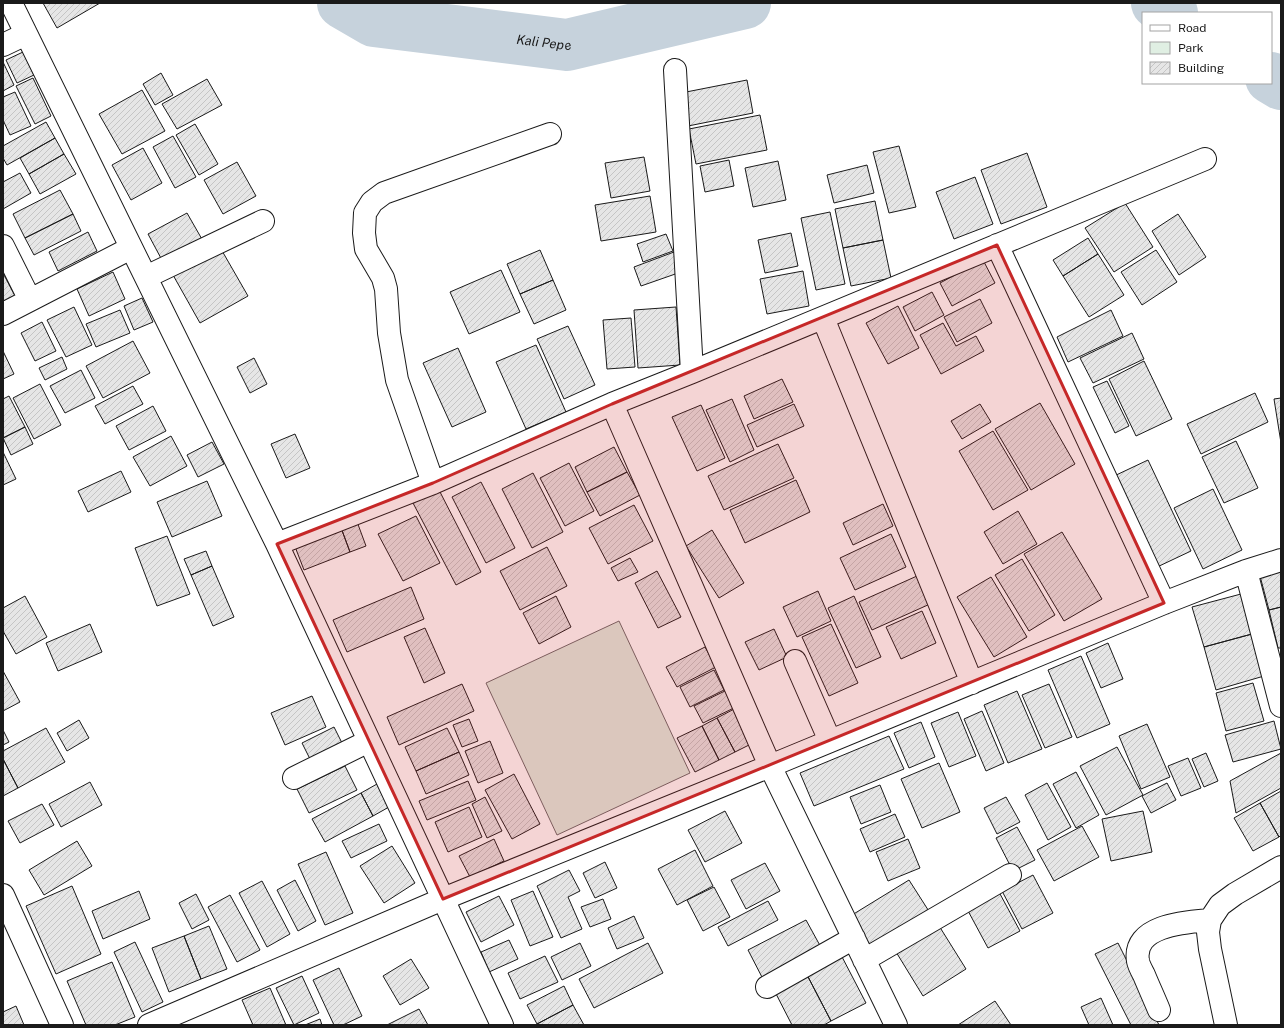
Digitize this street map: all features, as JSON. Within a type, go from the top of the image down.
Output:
[{"type":"street","points":[[11,3],[277,544],[502,1025]]},
{"type":"street","points":[[3,44],[26,34]]},
{"type":"street","points":[[675,70],[692,372]]},
{"type":"street","points":[[433,483],[397,380],[389,333],[386,289],[383,278],[366,249],[364,233],[365,213],[372,202],[384,193],[550,134]]},
{"type":"street","points":[[277,544],[433,483],[612,404],[1205,159]]},
{"type":"street","points":[[146,278],[263,221]]},
{"type":"street","points":[[997,245],[1164,603]]},
{"type":"street","points":[[3,246],[30,300]]},
{"type":"street","points":[[3,314],[131,248]]},
{"type":"street","points":[[823,318],[972,683]]},
{"type":"street","points":[[612,404],[770,766],[896,1025]]},
{"type":"street","points":[[149,1025],[443,899],[830,742],[1164,603],[1246,571],[1281,560]]},
{"type":"street","points":[[1246,571],[1281,706]]},
{"type":"street","points":[[795,661],[830,742]]},
{"type":"street","points":[[294,778],[369,741]]},
{"type":"street","points":[[1226,1025],[1210,949],[1208,932],[1210,920],[1220,905],[1235,894],[1281,867]]},
{"type":"street","points":[[864,960],[1010,875]]},
{"type":"street","points":[[3,895],[62,1025]]},
{"type":"street","points":[[1160,1010],[1138,962],[1138,947],[1148,935],[1161,928],[1176,924],[1210,920]]},
{"type":"street","points":[[767,987],[854,938]]},
{"type":"highlighted area","points":[[997,245],[1164,603],[443,899],[277,544],[433,483],[612,404]]},
{"type":"green space","points":[[619,621],[690,773],[557,835],[486,683]]},
{"type":"building","points":[[43,3],[100,3],[57,28]]},
{"type":"building","points":[[23,52],[34,75],[17,83],[6,60]]},
{"type":"building","points":[[3,62],[14,85],[3,91]]},
{"type":"building","points":[[161,73],[173,95],[155,105],[143,84]]},
{"type":"building","points":[[33,78],[51,116],[35,124],[16,86]]},
{"type":"building","points":[[207,79],[222,105],[177,129],[162,104]]},
{"type":"building","points":[[747,80],[753,113],[688,126],[681,93]]},
{"type":"building","points":[[142,90],[165,131],[122,154],[99,114]]},
{"type":"building","points":[[15,92],[31,126],[10,135],[3,120],[3,97]]},
{"type":"building","points":[[760,115],[767,150],[696,164],[689,129]]},
{"type":"building","points":[[46,122],[55,138],[7,165],[3,158],[3,146]]},
{"type":"building","points":[[195,124],[218,164],[199,175],[176,135]]},
{"type":"building","points":[[173,136],[196,177],[175,188],[153,147]]},
{"type":"building","points":[[55,138],[64,154],[29,174],[20,158]]},
{"type":"building","points":[[899,146],[916,207],[889,213],[873,152]]},
{"type":"building","points":[[143,148],[162,183],[131,200],[112,165]]},
{"type":"building","points":[[1027,153],[1047,207],[1001,224],[981,170]]},
{"type":"building","points":[[64,154],[76,174],[40,194],[29,174]]},
{"type":"building","points":[[644,157],[650,191],[611,198],[605,163]]},
{"type":"building","points":[[729,160],[734,186],[705,192],[700,166]]},
{"type":"building","points":[[778,161],[786,200],[753,207],[745,168]]},
{"type":"building","points":[[237,162],[256,196],[223,214],[204,180]]},
{"type":"building","points":[[867,165],[874,193],[834,203],[827,175]]},
{"type":"building","points":[[20,173],[31,193],[3,209],[3,182]]},
{"type":"building","points":[[975,177],[993,224],[954,239],[936,192]]},
{"type":"building","points":[[60,190],[73,214],[25,238],[13,214]]},
{"type":"building","points":[[650,196],[656,232],[601,241],[595,205]]},
{"type":"building","points":[[875,201],[883,240],[843,248],[835,209]]},
{"type":"building","points":[[1125,203],[1153,247],[1114,272],[1085,228]]},
{"type":"building","points":[[830,212],[845,284],[816,290],[801,218]]},
{"type":"building","points":[[187,213],[203,241],[163,262],[148,234]]},
{"type":"building","points":[[73,214],[81,231],[34,255],[25,238]]},
{"type":"building","points":[[1178,214],[1206,257],[1179,275],[1152,231]]},
{"type":"building","points":[[88,232],[97,251],[58,271],[49,252]]},
{"type":"building","points":[[791,233],[798,266],[765,273],[758,240]]},
{"type":"building","points":[[666,234],[673,251],[643,262],[637,244]]},
{"type":"building","points":[[1088,238],[1098,254],[1063,276],[1053,260]]},
{"type":"building","points":[[883,240],[891,278],[851,286],[843,248]]},
{"type":"building","points":[[221,249],[248,296],[200,323],[173,275]]},
{"type":"building","points":[[540,250],[553,280],[520,294],[507,264]]},
{"type":"building","points":[[1156,250],[1177,282],[1142,305],[1121,272]]},
{"type":"building","points":[[674,252],[681,272],[641,286],[634,267]]},
{"type":"building","points":[[1098,254],[1124,295],[1089,317],[1063,276]]},
{"type":"building","points":[[983,260],[995,283],[952,306],[940,283]]},
{"type":"building","points":[[501,270],[520,312],[469,334],[450,292]]},
{"type":"building","points":[[803,271],[809,306],[767,314],[760,279]]},
{"type":"building","points":[[113,272],[125,299],[89,316],[77,289]]},
{"type":"building","points":[[3,273],[15,296],[3,302]]},
{"type":"building","points":[[553,280],[566,310],[534,324],[520,294]]},
{"type":"building","points":[[932,292],[944,315],[915,331],[903,307]]},
{"type":"building","points":[[142,298],[153,322],[134,330],[124,306]]},
{"type":"building","points":[[980,299],[992,323],[957,342],[944,317]]},
{"type":"building","points":[[898,306],[919,348],[888,364],[866,323]]},
{"type":"building","points":[[74,307],[92,345],[66,357],[47,320]]},
{"type":"building","points":[[676,307],[680,365],[638,368],[634,310]]},
{"type":"building","points":[[120,310],[130,333],[96,347],[86,324]]},
{"type":"building","points":[[1111,310],[1123,336],[1068,362],[1057,337]]},
{"type":"building","points":[[631,318],[635,367],[607,369],[603,320]]},
{"type":"building","points":[[42,322],[56,351],[35,361],[21,333]]},
{"type":"building","points":[[943,323],[956,346],[976,336],[984,351],[941,374],[920,335]]},
{"type":"building","points":[[568,326],[595,385],[564,399],[537,339]]},
{"type":"building","points":[[1132,333],[1144,359],[1093,383],[1080,358]]},
{"type":"building","points":[[133,341],[150,373],[103,398],[86,366]]},
{"type":"building","points":[[536,345],[566,412],[526,429],[496,362]]},
{"type":"building","points":[[458,348],[486,412],[452,427],[423,363]]},
{"type":"building","points":[[3,351],[14,374],[3,379]]},
{"type":"building","points":[[62,357],[67,369],[45,380],[39,368]]},
{"type":"building","points":[[254,358],[267,384],[250,393],[237,367]]},
{"type":"building","points":[[1144,361],[1172,419],[1136,436],[1109,379]]},
{"type":"building","points":[[81,370],[95,398],[65,413],[50,386]]},
{"type":"building","points":[[782,379],[793,402],[754,419],[744,396]]},
{"type":"building","points":[[1107,381],[1129,426],[1115,433],[1093,387]]},
{"type":"building","points":[[40,384],[61,425],[34,439],[13,398]]},
{"type":"building","points":[[133,386],[143,404],[105,424],[95,406]]},
{"type":"building","points":[[1255,393],[1268,422],[1201,454],[1187,424]]},
{"type":"building","points":[[9,396],[25,427],[3,438],[3,399]]},
{"type":"building","points":[[1281,398],[1281,443],[1274,399]]},
{"type":"building","points":[[732,399],[754,450],[730,462],[706,410]]},
{"type":"building","points":[[1040,403],[1075,464],[1031,490],[995,429]]},
{"type":"building","points":[[794,404],[804,426],[757,447],[747,425]]},
{"type":"building","points":[[980,404],[991,422],[962,439],[951,421]]},
{"type":"building","points":[[701,405],[725,458],[697,471],[672,417]]},
{"type":"building","points":[[153,406],[166,431],[129,450],[116,426]]},
{"type":"building","points":[[25,427],[33,444],[11,455],[3,438]]},
{"type":"building","points":[[993,431],[1028,490],[993,510],[959,451]]},
{"type":"building","points":[[295,434],[310,468],[286,478],[271,444]]},
{"type":"building","points":[[171,436],[187,466],[150,486],[133,457]]},
{"type":"building","points":[[1236,441],[1258,488],[1224,503],[1202,457]]},
{"type":"building","points":[[212,442],[224,464],[198,477],[187,455]]},
{"type":"building","points":[[778,444],[794,478],[724,510],[708,476]]},
{"type":"building","points":[[614,447],[627,472],[587,492],[575,467]]},
{"type":"building","points":[[3,452],[16,479],[3,485]]},
{"type":"building","points":[[1148,460],[1191,551],[1155,568],[1112,477]]},
{"type":"building","points":[[569,463],[594,511],[565,526],[540,478]]},
{"type":"building","points":[[121,471],[131,492],[88,512],[78,491]]},
{"type":"building","points":[[627,472],[640,495],[600,516],[587,492]]},
{"type":"building","points":[[533,473],[563,532],[532,548],[502,489]]},
{"type":"building","points":[[796,480],[810,512],[745,543],[730,510]]},
{"type":"building","points":[[207,481],[222,516],[172,537],[157,502]]},
{"type":"building","points":[[481,482],[515,548],[486,563],[452,497]]},
{"type":"building","points":[[1213,489],[1242,550],[1203,569],[1174,508]]},
{"type":"building","points":[[439,490],[481,572],[456,585],[413,503]]},
{"type":"building","points":[[883,504],[893,526],[853,545],[843,523]]},
{"type":"building","points":[[634,505],[653,541],[608,564],[589,528]]},
{"type":"building","points":[[1018,511],[1037,544],[1003,564],[984,532]]},
{"type":"building","points":[[416,516],[440,563],[403,581],[378,534]]},
{"type":"building","points":[[356,519],[366,546],[350,552],[340,525]]},
{"type":"building","points":[[340,525],[350,552],[304,570],[294,544]]},
{"type":"building","points":[[712,530],[744,583],[719,598],[686,546]]},
{"type":"building","points":[[1062,532],[1102,599],[1064,621],[1024,554]]},
{"type":"building","points":[[891,534],[906,567],[855,590],[840,558]]},
{"type":"building","points":[[167,536],[190,594],[157,606],[135,548]]},
{"type":"building","points":[[547,547],[567,586],[520,610],[500,571]]},
{"type":"building","points":[[206,551],[212,566],[191,575],[184,559]]},
{"type":"building","points":[[630,558],[638,572],[618,581],[611,568]]},
{"type":"building","points":[[1022,559],[1055,615],[1029,631],[995,575]]},
{"type":"building","points":[[212,566],[234,617],[213,626],[191,575]]},
{"type":"building","points":[[1281,570],[1281,607],[1269,610],[1260,576]]},
{"type":"building","points":[[657,571],[681,617],[658,628],[635,583]]},
{"type":"building","points":[[917,576],[930,604],[872,630],[859,602]]},
{"type":"building","points":[[991,577],[1027,637],[994,657],[957,597]]},
{"type":"building","points":[[411,587],[424,619],[347,652],[333,620]]},
{"type":"building","points":[[818,591],[831,621],[797,637],[783,607]]},
{"type":"building","points":[[1241,594],[1252,634],[1204,647],[1192,607]]},
{"type":"building","points":[[25,596],[47,637],[16,654],[3,631],[3,608]]},
{"type":"building","points":[[556,596],[571,627],[539,644],[523,613]]},
{"type":"building","points":[[854,596],[881,657],[856,668],[828,608]]},
{"type":"building","points":[[1281,607],[1281,648],[1278,648],[1269,610]]},
{"type":"building","points":[[922,611],[936,643],[901,659],[886,627]]},
{"type":"building","points":[[90,624],[102,652],[58,671],[46,643]]},
{"type":"building","points":[[831,624],[858,683],[829,696],[802,637]]},
{"type":"building","points":[[425,628],[445,673],[424,683],[404,637]]},
{"type":"building","points":[[774,629],[787,657],[759,670],[745,642]]},
{"type":"building","points":[[1252,634],[1264,676],[1216,690],[1204,647]]},
{"type":"building","points":[[1108,643],[1123,679],[1101,688],[1086,653]]},
{"type":"building","points":[[705,647],[716,667],[677,687],[666,667]]},
{"type":"building","points":[[1081,656],[1110,724],[1077,738],[1048,670]]},
{"type":"building","points":[[714,670],[724,690],[690,707],[680,687]]},
{"type":"building","points":[[3,671],[20,702],[3,711]]},
{"type":"building","points":[[1253,683],[1264,721],[1226,731],[1216,693]]},
{"type":"building","points":[[462,684],[474,711],[399,745],[387,717]]},
{"type":"building","points":[[1049,684],[1072,737],[1045,748],[1022,695]]},
{"type":"building","points":[[729,689],[738,706],[703,723],[694,706]]},
{"type":"building","points":[[1017,691],[1042,749],[1008,763],[984,705]]},
{"type":"building","points":[[312,696],[326,727],[285,745],[271,713]]},
{"type":"building","points":[[738,707],[755,742],[735,752],[717,718]]},
{"type":"building","points":[[982,711],[1004,763],[986,771],[964,719]]},
{"type":"building","points":[[958,712],[976,756],[949,767],[931,723]]},
{"type":"building","points":[[717,718],[735,752],[719,760],[702,726]]},
{"type":"building","points":[[469,719],[478,741],[462,747],[453,725]]},
{"type":"building","points":[[79,720],[89,738],[67,751],[57,733]]},
{"type":"building","points":[[1274,721],[1281,749],[1233,762],[1225,735]]},
{"type":"building","points":[[921,722],[935,757],[909,768],[894,733]]},
{"type":"building","points":[[1147,724],[1170,777],[1141,789],[1119,736]]},
{"type":"building","points":[[702,726],[719,760],[695,772],[677,738]]},
{"type":"building","points":[[334,727],[343,745],[311,761],[302,743]]},
{"type":"building","points":[[46,728],[65,762],[18,788],[3,759],[3,751]]},
{"type":"building","points":[[447,728],[459,752],[416,771],[405,747]]},
{"type":"building","points":[[3,730],[9,742],[3,745]]},
{"type":"building","points":[[889,736],[904,769],[814,806],[800,773]]},
{"type":"building","points":[[490,741],[503,773],[478,783],[465,751]]},
{"type":"building","points":[[1117,747],[1143,795],[1106,815],[1080,766]]},
{"type":"building","points":[[459,752],[469,775],[426,794],[416,771]]},
{"type":"building","points":[[1206,753],[1218,781],[1204,787],[1192,759]]},
{"type":"building","points":[[1281,753],[1281,788],[1236,813],[1230,781]]},
{"type":"building","points":[[1188,758],[1201,788],[1181,796],[1168,766]]},
{"type":"building","points":[[3,759],[18,788],[3,796]]},
{"type":"building","points":[[939,763],[960,812],[922,828],[901,779]]},
{"type":"building","points":[[345,766],[357,790],[309,813],[297,789]]},
{"type":"building","points":[[1076,772],[1099,815],[1076,828],[1053,784]]},
{"type":"building","points":[[514,774],[540,824],[512,839],[485,790]]},
{"type":"building","points":[[468,781],[476,800],[427,820],[419,801]]},
{"type":"building","points":[[90,782],[102,805],[61,827],[49,804]]},
{"type":"building","points":[[1047,783],[1071,827],[1048,840],[1025,795]]},
{"type":"building","points":[[1167,783],[1176,800],[1151,813],[1142,796]]},
{"type":"building","points":[[377,784],[389,807],[373,816],[361,793]]},
{"type":"building","points":[[880,785],[891,812],[861,824],[850,797]]},
{"type":"building","points":[[1281,791],[1281,835],[1279,837],[1260,803]]},
{"type":"building","points":[[361,793],[373,816],[325,842],[312,819]]},
{"type":"building","points":[[485,797],[502,831],[487,838],[472,804]]},
{"type":"building","points":[[1006,797],[1020,822],[997,834],[984,808]]},
{"type":"building","points":[[1260,803],[1279,837],[1253,851],[1234,818]]},
{"type":"building","points":[[42,804],[54,825],[20,843],[8,821]]},
{"type":"building","points":[[469,807],[482,837],[448,852],[435,822]]},
{"type":"building","points":[[725,811],[742,843],[705,862],[688,830]]},
{"type":"building","points":[[1143,811],[1152,852],[1111,861],[1102,819]]},
{"type":"building","points":[[895,814],[905,837],[870,852],[860,829]]},
{"type":"building","points":[[379,824],[387,841],[351,858],[342,841]]},
{"type":"building","points":[[1082,826],[1099,857],[1054,881],[1037,850]]},
{"type":"building","points":[[1017,827],[1035,860],[1013,871],[996,838]]},
{"type":"building","points":[[494,839],[504,861],[470,877],[459,856]]},
{"type":"building","points":[[908,839],[920,868],[888,881],[876,852]]},
{"type":"building","points":[[77,841],[92,866],[44,895],[29,870]]},
{"type":"building","points":[[392,846],[415,883],[384,903],[360,866]]},
{"type":"building","points":[[695,850],[713,886],[677,905],[658,869]]},
{"type":"building","points":[[326,852],[353,913],[325,925],[298,864]]},
{"type":"building","points":[[605,862],[617,888],[595,898],[583,873]]},
{"type":"building","points":[[765,863],[780,891],[746,909],[731,880]]},
{"type":"building","points":[[569,870],[580,891],[568,897],[582,929],[561,938],[537,886]]},
{"type":"building","points":[[1033,875],[1053,913],[1022,929],[1002,891]]},
{"type":"building","points":[[295,880],[316,921],[298,931],[277,890]]},
{"type":"building","points":[[909,880],[932,916],[874,952],[852,915]]},
{"type":"building","points":[[262,881],[290,934],[267,947],[239,893]]},
{"type":"building","points":[[72,886],[101,954],[56,974],[26,906]]},
{"type":"building","points":[[714,887],[730,917],[703,931],[687,900]]},
{"type":"building","points":[[139,891],[150,919],[103,939],[92,911]]},
{"type":"building","points":[[533,891],[553,937],[530,946],[511,900]]},
{"type":"building","points":[[999,892],[1020,931],[988,948],[967,909]]},
{"type":"building","points":[[196,894],[209,920],[192,929],[179,903]]},
{"type":"building","points":[[230,895],[260,950],[237,962],[208,907]]},
{"type":"building","points":[[499,896],[514,925],[481,942],[466,912]]},
{"type":"building","points":[[603,899],[611,919],[590,927],[581,907]]},
{"type":"building","points":[[768,901],[778,920],[728,946],[718,927]]},
{"type":"building","points":[[634,916],[644,938],[617,949],[608,928]]},
{"type":"building","points":[[806,920],[823,951],[764,981],[748,950]]},
{"type":"building","points":[[936,921],[966,969],[923,996],[893,947]]},
{"type":"building","points":[[209,926],[227,969],[201,979],[184,936]]},
{"type":"building","points":[[184,936],[201,979],[169,992],[152,948]]},
{"type":"building","points":[[509,940],[518,959],[489,972],[481,952]]},
{"type":"building","points":[[135,942],[163,1002],[142,1012],[114,952]]},
{"type":"building","points":[[580,943],[591,966],[562,980],[551,957]]},
{"type":"building","points":[[648,943],[663,973],[594,1008],[579,979]]},
{"type":"building","points":[[1118,943],[1159,1025],[1131,1025],[1095,954]]},
{"type":"building","points":[[840,953],[866,1003],[831,1021],[805,971]]},
{"type":"building","points":[[545,956],[558,982],[520,999],[508,973]]},
{"type":"building","points":[[411,959],[429,988],[400,1005],[383,976]]},
{"type":"building","points":[[112,962],[135,1017],[115,1025],[86,1025],[67,981]]},
{"type":"building","points":[[339,968],[362,1016],[343,1025],[334,1025],[313,980]]},
{"type":"building","points":[[805,971],[831,1021],[824,1025],[792,1025],[773,988]]},
{"type":"building","points":[[302,976],[319,1013],[294,1025],[276,988]]},
{"type":"building","points":[[564,986],[573,1005],[537,1024],[527,1005]]},
{"type":"building","points":[[270,988],[286,1025],[253,1025],[242,1000]]},
{"type":"building","points":[[1101,998],[1113,1025],[1089,1025],[1081,1007]]},
{"type":"building","points":[[995,1001],[1011,1025],[958,1025]]},
{"type":"building","points":[[573,1005],[584,1025],[537,1025],[537,1024]]},
{"type":"building","points":[[16,1006],[24,1025],[3,1025],[3,1012]]},
{"type":"building","points":[[419,1009],[428,1025],[387,1025]]},
{"type":"building","points":[[320,1019],[322,1025],[305,1025]]},
{"type":"waterway","name":"Kali Pepe","points":[[343,3],[374,21],[567,45],[745,3]]},
{"type":"waterway","name":"Kali Pepe","points":[[1157,3],[1170,12]]},
{"type":"waterway","name":"Kali Pepe","points":[[1272,79],[1281,84]]}]
